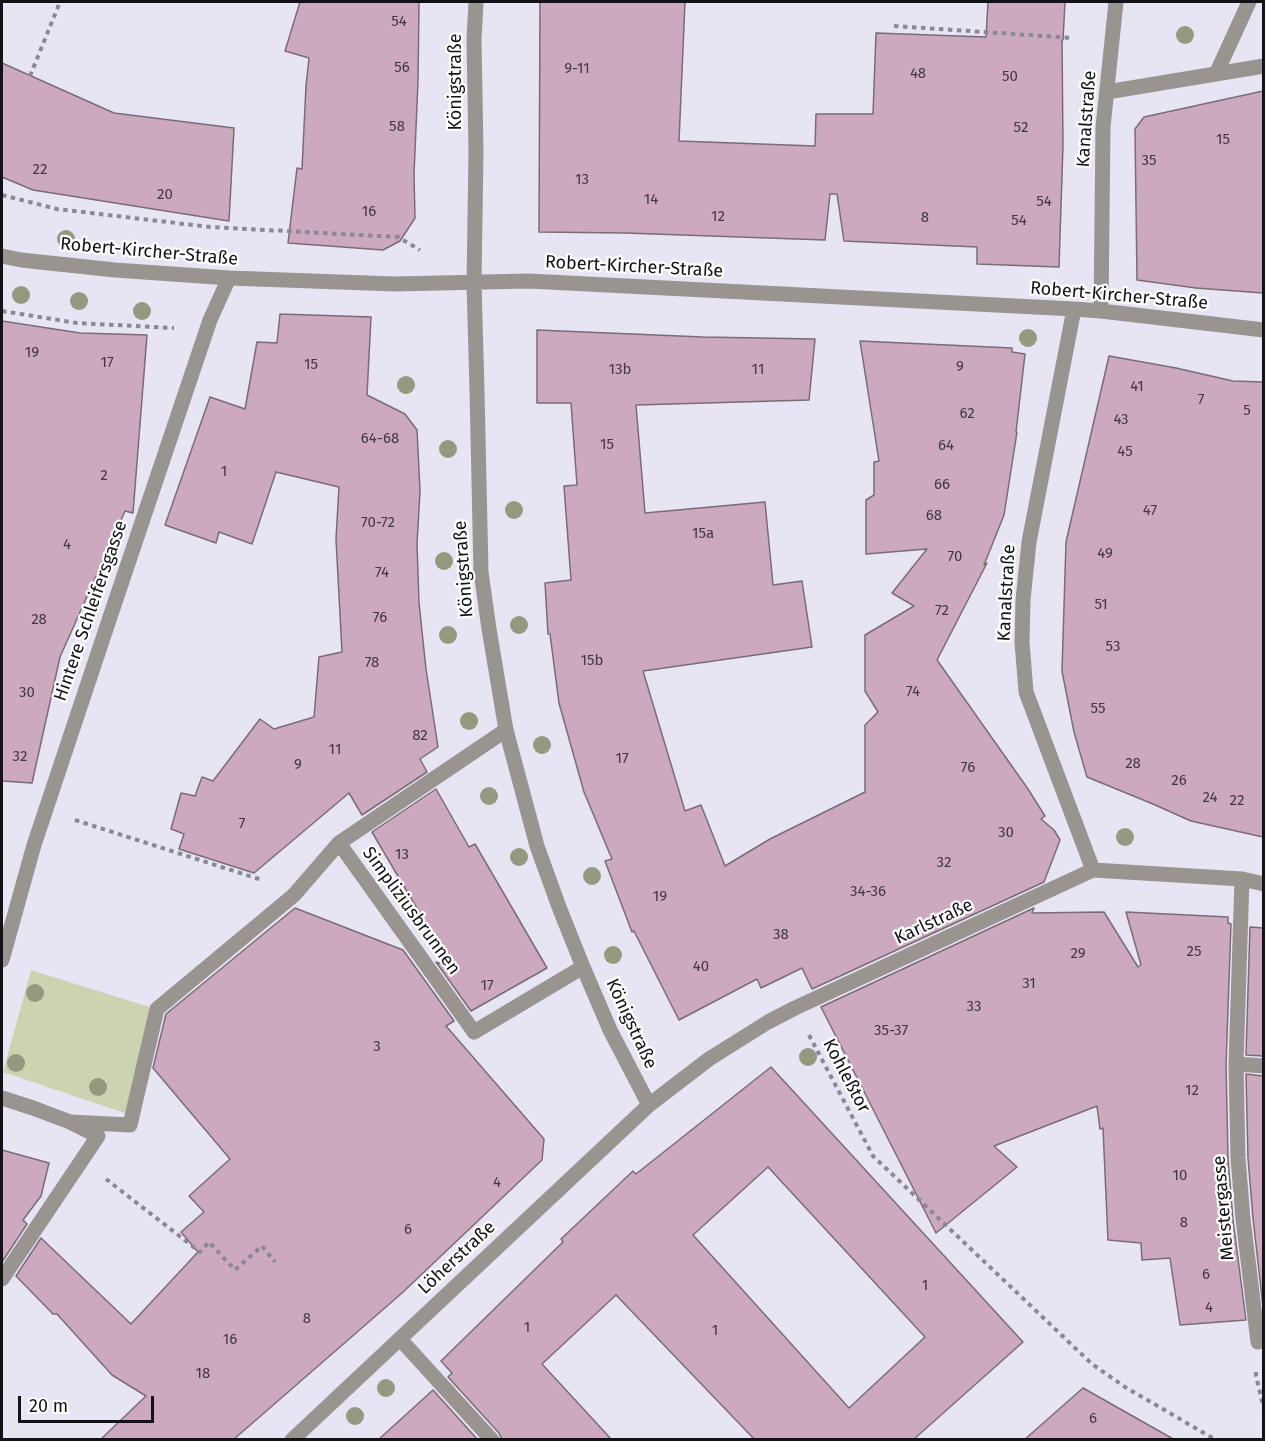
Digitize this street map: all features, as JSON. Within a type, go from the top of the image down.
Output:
[{"type":"street","name":"Königstraße","points":[[476,2],[474,283],[481,572],[506,730],[537,846],[559,907],[610,1030],[649,1105]]},
{"type":"street","name":"Kanalstraße","points":[[1101,311],[1103,127],[1116,2]]},
{"type":"street","points":[[1216,74],[1249,2]]},
{"type":"street","points":[[1107,92],[1263,66]]},
{"type":"street","name":"Robert-Kircher-Straße","points":[[2,256],[115,270],[229,278],[395,284],[529,281],[1074,309],[1263,330]]},
{"type":"street","name":"Hintere Schleifersgasse","points":[[2,960],[45,810],[210,320],[229,278]]},
{"type":"street","name":"Kanalstraße","points":[[1074,309],[1029,542],[1023,600],[1022,642],[1026,692],[1093,870]]},
{"type":"street","name":"Simpliziusbrunnen","points":[[506,730],[339,843],[474,1032],[583,967]]},
{"type":"street","points":[[70,1122],[130,1125],[157,1009],[298,891],[339,843]]},
{"type":"street","name":"Karlstraße","points":[[649,1105],[709,1059],[768,1022],[1093,870],[1242,879],[1263,884]]},
{"type":"street","name":"Meistergasse","points":[[1242,879],[1236,1064],[1238,1158],[1243,1219],[1261,1342]]},
{"type":"street","points":[[1236,1064],[1263,1066]]},
{"type":"street","points":[[2,1098],[70,1122],[98,1137],[2,1279]]},
{"type":"street","name":"Löherstraße","points":[[292,1440],[649,1105]]},
{"type":"street","points":[[400,1338],[492,1440]]},
{"type":"path","points":[[30,76],[60,2]]},
{"type":"path","points":[[894,27],[1072,38]]},
{"type":"path","points":[[2,195],[57,209],[210,227],[398,237]]},
{"type":"path","points":[[2,311],[77,323],[170,329],[210,320]]},
{"type":"path","points":[[45,810],[298,891]]},
{"type":"path","name":"Kohleßtor","points":[[795,1008],[873,1156],[1092,1364],[1125,1387],[1216,1440]]},
{"type":"path","points":[[82,1161],[200,1252],[209,1242],[235,1270],[262,1246],[275,1262]]},
{"type":"green space","points":[[31,970],[152,1008],[141,1059],[125,1113],[3,1072]]},
{"type":"building","points":[[300,2],[419,2],[414,174],[415,218],[400,241],[383,250],[288,243],[297,168],[302,169],[309,58],[285,51]]},
{"type":"building","points":[[540,2],[685,2],[679,141],[815,146],[816,114],[873,114],[876,33],[986,37],[988,2],[1065,2],[1062,40],[1063,145],[1059,267],[977,264],[977,247],[844,241],[837,194],[830,194],[825,240],[539,232]]},
{"type":"building","points":[[2,63],[114,113],[234,128],[229,221],[33,190],[2,177]]},
{"type":"building","points":[[1263,91],[1263,293],[1196,288],[1137,280],[1135,129],[1144,117]]},
{"type":"building","points":[[280,314],[371,317],[367,395],[405,414],[417,430],[420,491],[417,544],[419,603],[438,747],[420,759],[427,772],[362,815],[349,793],[254,873],[179,849],[184,834],[171,829],[181,793],[195,796],[202,777],[213,781],[260,719],[274,729],[314,717],[319,657],[342,652],[336,539],[339,487],[276,472],[252,544],[219,532],[216,543],[165,525],[210,397],[245,409],[257,342],[277,343]]},
{"type":"building","points":[[2,321],[80,333],[147,335],[133,513],[125,511],[60,657],[32,783],[2,781]]},
{"type":"building","points":[[537,330],[815,339],[809,400],[636,405],[645,513],[765,502],[773,585],[802,581],[812,647],[643,671],[685,811],[701,805],[725,866],[770,839],[865,792],[865,725],[878,712],[865,691],[865,635],[914,606],[892,593],[927,549],[866,554],[866,500],[874,495],[874,462],[879,461],[860,341],[1012,348],[1012,352],[1025,354],[1017,432],[1004,515],[984,565],[987,563],[937,660],[1028,789],[1045,816],[1041,819],[1054,830],[1060,840],[1044,882],[812,989],[802,968],[761,988],[757,979],[679,1020],[634,931],[632,932],[605,861],[612,859],[584,792],[559,703],[550,634],[548,634],[545,583],[571,580],[564,486],[577,485],[571,403],[537,403]]},
{"type":"building","points":[[1109,356],[1233,381],[1263,382],[1263,837],[1191,821],[1087,777],[1074,732],[1062,671],[1066,542]]},
{"type":"building","points":[[436,789],[469,847],[475,844],[547,968],[471,1011],[436,962],[452,968],[372,832]]},
{"type":"building","points":[[295,908],[403,950],[454,1021],[446,1026],[544,1139],[542,1160],[402,1293],[233,1440],[100,1440],[146,1396],[112,1375],[57,1314],[53,1314],[16,1276],[41,1238],[131,1324],[198,1252],[181,1232],[204,1212],[189,1196],[230,1159],[153,1068],[166,1014]]},
{"type":"building","points":[[1034,908],[1032,913],[1104,912],[1138,967],[1141,965],[1126,912],[1228,917],[1228,923],[1231,924],[1226,1064],[1228,1158],[1233,1220],[1246,1320],[1180,1325],[1170,1258],[1142,1260],[1141,1243],[1108,1240],[1103,1128],[1100,1129],[1097,1106],[994,1146],[1017,1167],[936,1233],[821,1007]]},
{"type":"building","points":[[1250,927],[1263,928],[1263,1056],[1246,1055]]},
{"type":"building","points":[[771,1067],[1023,1342],[913,1440],[755,1440],[616,1295],[542,1364],[612,1440],[502,1440],[499,1433],[448,1377],[452,1373],[441,1361],[563,1242],[561,1239],[633,1171],[636,1174]],"holes":[[[768,1167],[925,1337],[849,1408],[693,1235]]]},
{"type":"building","points":[[1246,1074],[1263,1076],[1263,1307],[1248,1158]]},
{"type":"building","points":[[2,1150],[49,1163],[41,1196],[23,1220],[27,1224],[2,1262]]},
{"type":"building","points":[[1083,1388],[1175,1440],[1024,1440]]},
{"type":"building","points":[[433,1390],[478,1440],[378,1440]]}]
